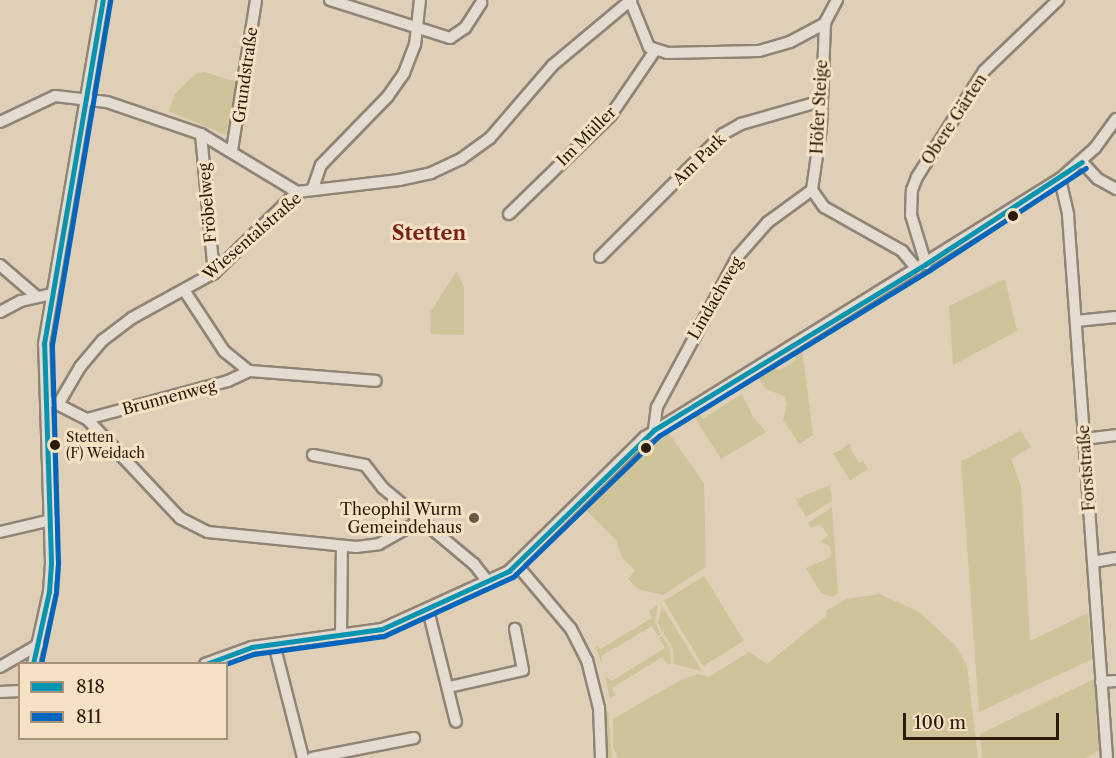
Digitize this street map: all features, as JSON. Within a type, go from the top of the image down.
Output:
[{"type":"street","points":[[33,662],[49,592],[51,519],[44,402],[44,344],[103,0]]},
{"type":"street","name":"Grundstraße","points":[[232,150],[256,0]]},
{"type":"street","points":[[330,0],[456,37],[481,3]]},
{"type":"street","name":"Wiesentalstraße","points":[[59,403],[80,367],[103,340],[132,318],[214,273],[297,192],[313,188],[321,165],[396,86],[410,59],[419,28],[420,0]]},
{"type":"street","points":[[313,188],[399,180],[431,173],[461,159],[490,138],[553,65],[630,0],[645,41],[654,52],[759,51],[790,42],[825,23]]},
{"type":"street","name":"Höfer Steige","points":[[812,190],[821,101],[825,23],[837,0]]},
{"type":"street","name":"Obere Gärten","points":[[922,266],[912,215],[912,190],[917,177],[984,71],[1058,0]]},
{"type":"street","name":"Im Müller","points":[[509,213],[611,115],[654,52]]},
{"type":"street","points":[[0,122],[55,96],[85,97],[201,134],[232,150],[297,192]]},
{"type":"street","name":"Am Park","points":[[600,257],[723,134],[741,124],[821,101]]},
{"type":"street","points":[[209,662],[274,644],[382,629],[488,582],[517,564],[654,430],[1060,179],[1082,162],[1116,118]]},
{"type":"street","name":"Fröbelweg","points":[[201,134],[214,273]]},
{"type":"street","points":[[1082,162],[1098,179],[1116,189]]},
{"type":"street","name":"Forststraße","points":[[1060,179],[1068,215],[1107,758]]},
{"type":"street","points":[[812,190],[824,207],[902,251],[922,266]]},
{"type":"street","name":"Lindachweg","points":[[654,430],[657,407],[738,256],[768,222],[812,190]]},
{"type":"street","points":[[0,265],[36,296]]},
{"type":"street","name":"Brunnenweg","points":[[184,290],[224,351],[249,371]]},
{"type":"street","points":[[0,312],[36,296],[51,294]]},
{"type":"street","points":[[1076,321],[1116,318]]},
{"type":"street","name":"Brunnenweg","points":[[87,420],[228,381],[249,371],[376,381]]},
{"type":"street","points":[[44,402],[59,403],[87,420],[188,524],[243,537],[342,547],[379,544],[420,521]]},
{"type":"street","points":[[1084,439],[1116,435]]},
{"type":"street","points":[[313,454],[345,458],[365,465],[383,488],[474,564],[488,582]]},
{"type":"street","points":[[0,532],[51,519]]},
{"type":"street","points":[[341,636],[342,547]]},
{"type":"street","points":[[1093,562],[1116,558]]},
{"type":"street","points":[[517,564],[571,629],[587,660],[599,708],[601,758]]},
{"type":"street","points":[[428,610],[456,722]]},
{"type":"street","points":[[448,687],[523,670],[515,629]]},
{"type":"street","points":[[274,644],[303,758]]},
{"type":"street","points":[[0,667],[38,645]]},
{"type":"street","points":[[1101,682],[1116,681]]},
{"type":"street","points":[[0,692],[18,691]]},
{"type":"street","points":[[312,758],[414,738]]},
{"type":"shaded area","points":[[204,72],[236,82],[226,135],[169,111],[175,94],[195,74]]},
{"type":"shaded area","points":[[457,271],[464,288],[464,335],[431,334],[430,313]]},
{"type":"shaded area","points":[[1005,279],[1017,331],[953,365],[949,306]]},
{"type":"shaded area","points":[[802,348],[813,435],[799,444],[783,420],[787,404],[784,396],[766,389],[757,377],[772,366],[779,371],[797,360],[793,354]]},
{"type":"shaded area","points":[[742,394],[753,417],[766,432],[721,459],[693,415],[698,412],[703,419]]},
{"type":"shaded area","points":[[667,431],[704,483],[706,567],[663,595],[638,589],[628,579],[635,571],[622,557],[616,540],[585,509]]},
{"type":"shaded area","points":[[1021,431],[1031,447],[1011,459],[1021,486],[1030,641],[1088,613],[1092,659],[979,712],[961,461]]},
{"type":"shaded area","points":[[851,443],[850,448],[859,463],[863,461],[868,469],[850,480],[833,454]]},
{"type":"shaded area","points":[[830,485],[832,501],[806,517],[796,499]]},
{"type":"shaded area","points":[[832,507],[838,593],[832,597],[821,593],[806,568],[831,557],[830,546],[821,541],[828,535],[820,524],[811,528],[808,523]]},
{"type":"shaded area","points":[[704,576],[744,641],[703,666],[664,601]]},
{"type":"shaded area","points":[[880,594],[919,612],[956,646],[967,666],[978,758],[618,758],[613,747],[613,719],[679,681],[698,674],[709,677],[749,652],[767,664],[826,616],[827,610],[847,599]]},
{"type":"shaded area","points":[[658,605],[655,623],[661,634],[658,636],[652,626],[601,656],[602,665],[595,645],[601,649],[652,618],[649,611]]},
{"type":"shaded area","points":[[662,606],[702,671],[674,664],[673,649],[658,623]]},
{"type":"shaded area","points":[[662,636],[670,649],[671,663],[668,665],[662,657],[612,688],[615,695],[610,699],[605,676],[612,681],[665,648],[659,638]]},
{"type":"shaded area","points":[[1094,679],[1101,749],[1085,758],[982,758],[980,734]]},
{"type":"shaded area","points":[[608,711],[612,758],[606,758],[602,715]]},
{"type":"transit line","name":"818","points":[[33,662],[49,592],[51,562],[44,344],[103,0]]},
{"type":"transit line","name":"811","points":[[41,662],[56,593],[58,562],[52,345],[110,1]]},
{"type":"transit line","name":"818","points":[[211,662],[252,647],[382,629],[509,571],[654,430],[926,264],[1082,162]]},
{"type":"transit line","name":"811","points":[[228,663],[254,654],[384,636],[513,577],[659,436],[930,270],[1086,168]]},
{"type":"place","name":"Stetten (F) Weidach","points":[[55,445]]},
{"type":"place","name":"Theophil Wurm Gemeindehaus","points":[[474,518]]},
{"type":"district","name":"Stetten","points":[[429,233]]}]
